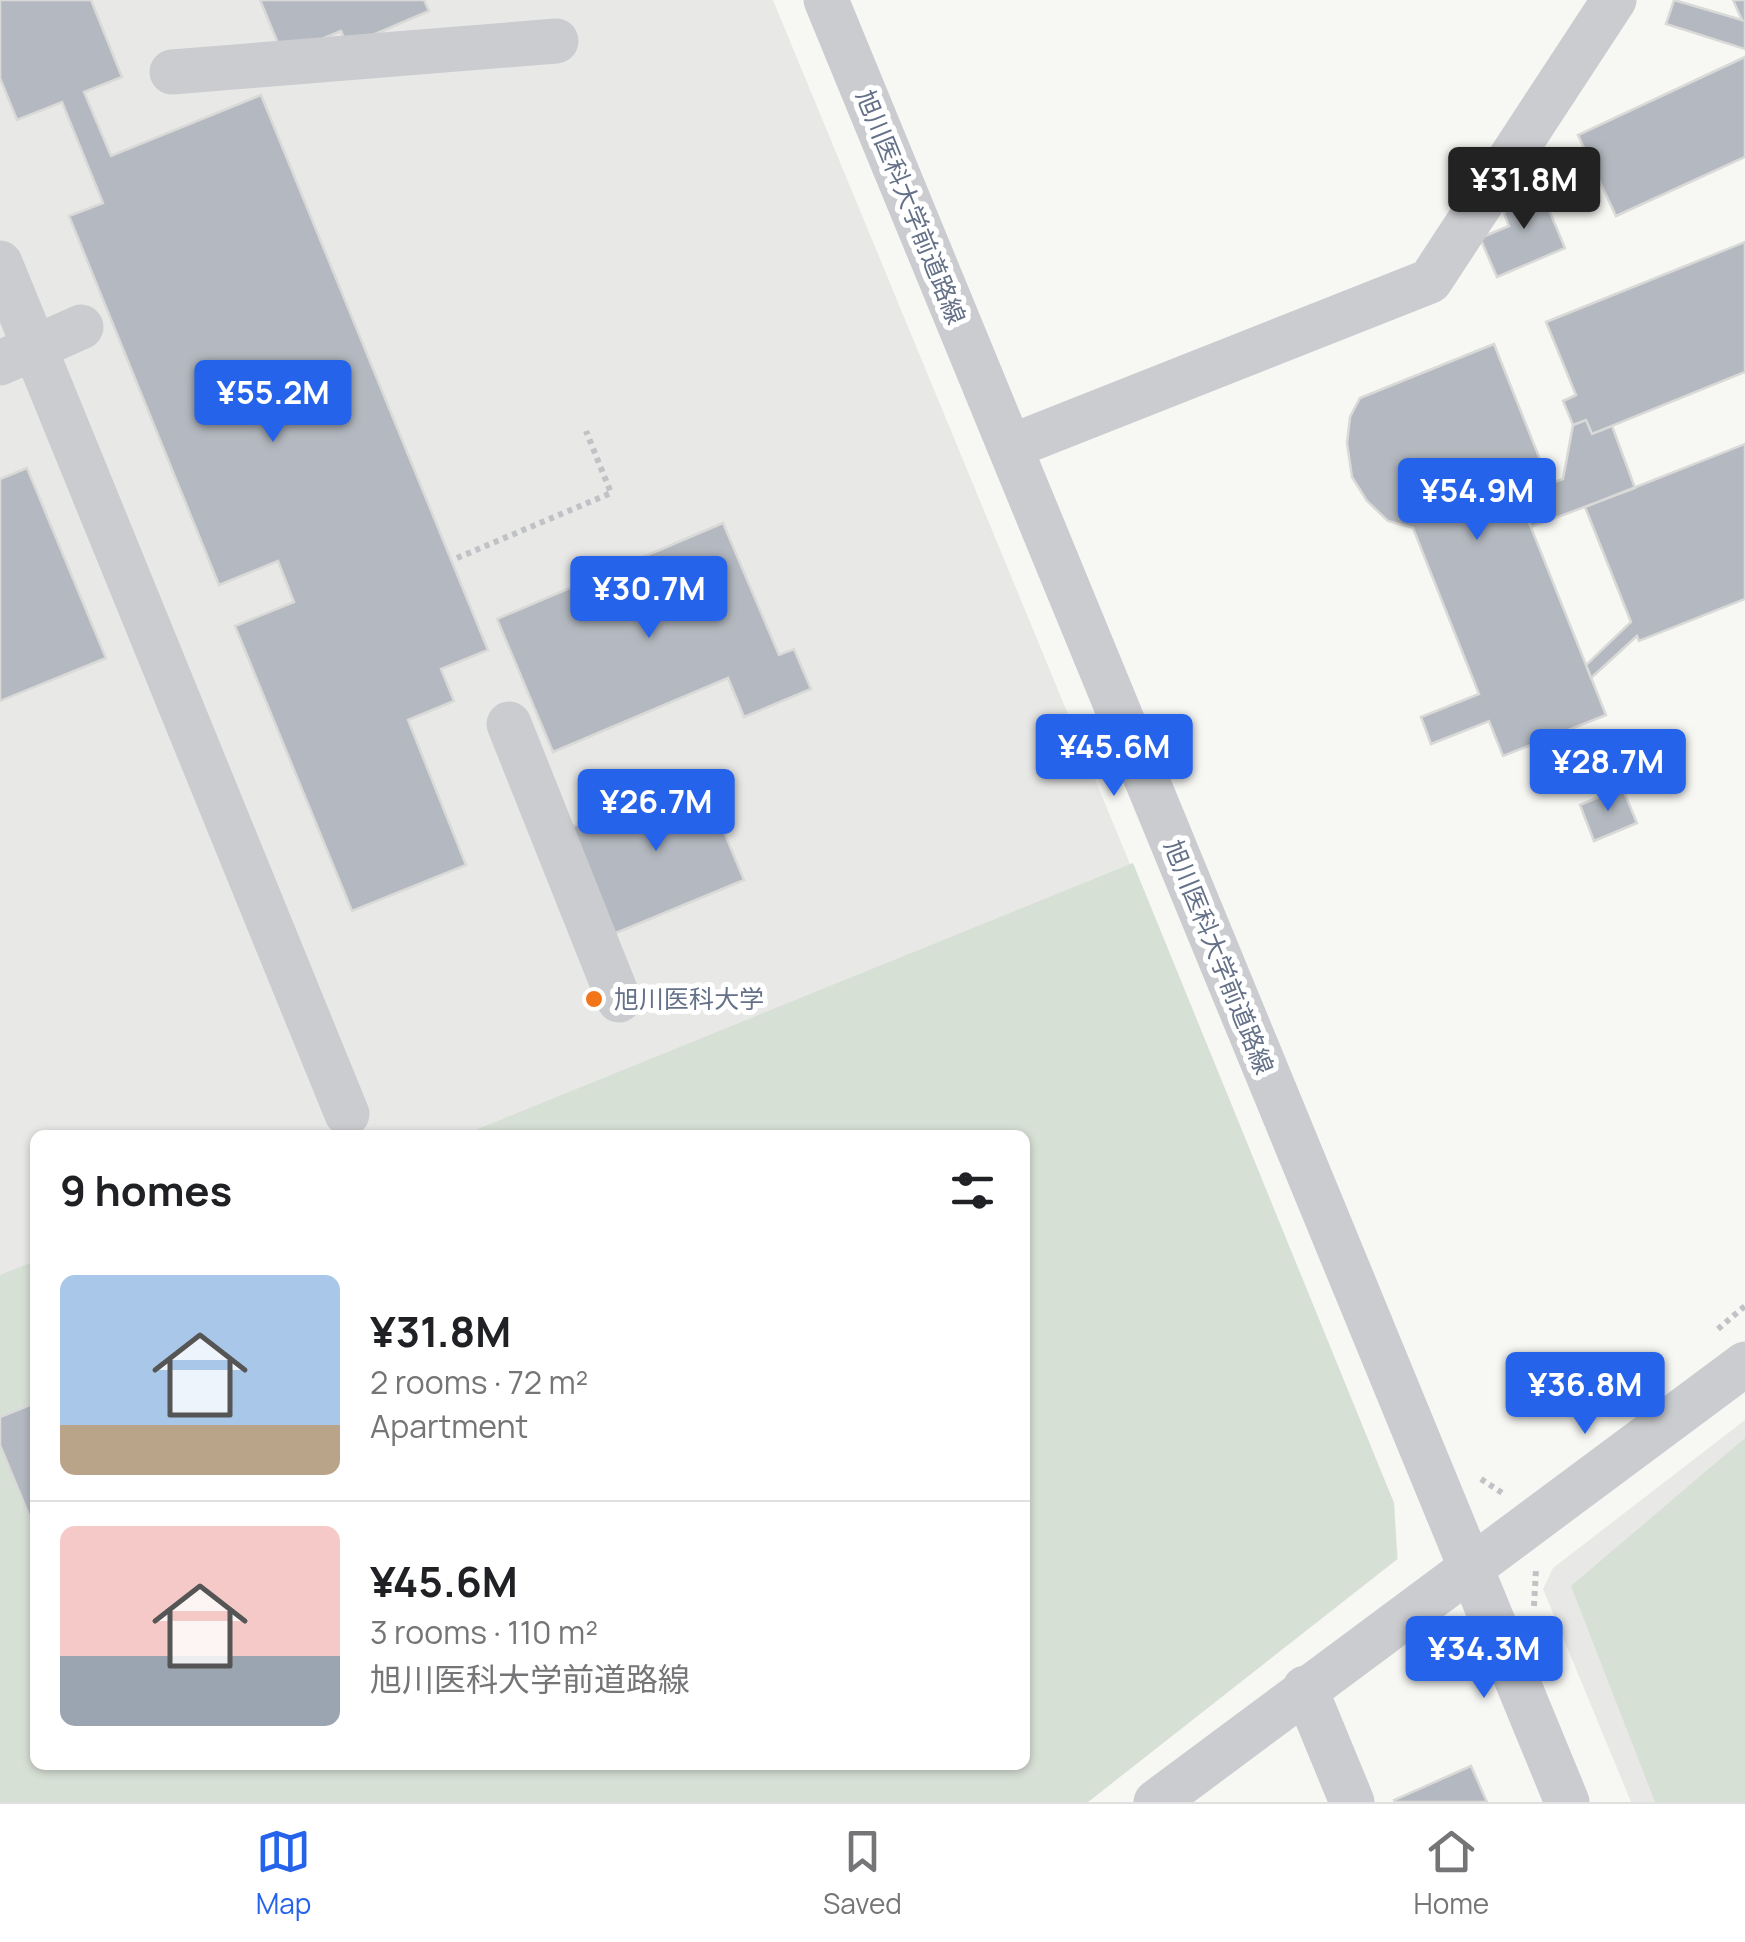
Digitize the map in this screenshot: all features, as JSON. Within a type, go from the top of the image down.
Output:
[{"type":"street","name":"旭川医科大学前道路線","points":[[826,0],[1567,1802]]},
{"type":"street","points":[[1010,448],[1430,281],[1614,0]]},
{"type":"street","points":[[172,72],[556,40]]},
{"type":"street","points":[[0,263],[17,355],[348,1114]]},
{"type":"street","points":[[17,355],[81,327]]},
{"type":"street","points":[[509,724],[619,1000]]},
{"type":"street","points":[[1156,1802],[1745,1364]]},
{"type":"street","points":[[1305,1688],[1352,1802]]},
{"type":"path","points":[[456,558],[611,493],[586,430]]},
{"type":"shaded area","name":"旭川医科大学","points":[[0,0],[773,0],[1394,1503],[1398,1559],[1088,1802],[0,1802]]},
{"type":"shaded area","points":[[1133,863],[1394,1503],[1397,1559],[1088,1802],[0,1802],[0,1275],[30,1263],[30,1770],[1030,1770],[1030,1130],[475,1130]]},
{"type":"shaded area","points":[[1745,1420],[1745,1802],[1631,1802],[1543,1589],[1553,1568]]},
{"type":"shaded area","points":[[1745,1438],[1745,1802],[1655,1802],[1571,1586]]},
{"type":"building","points":[[0,0],[91,0],[122,77],[84,92],[111,156],[261,95],[488,650],[441,669],[454,701],[408,720],[466,865],[352,911],[235,626],[294,602],[278,561],[219,585],[69,216],[103,203],[62,102],[17,120],[0,78]]},
{"type":"building","points":[[260,0],[424,0],[429,11],[347,46],[341,31],[283,55]]},
{"type":"building","points":[[1674,0],[1742,20],[1733,0],[1745,0],[1745,49],[1666,24]]},
{"type":"building","points":[[1745,57],[1745,157],[1616,216],[1578,135]]},
{"type":"building","points":[[1533,172],[1565,248],[1497,277],[1480,238],[1509,226],[1504,213]]},
{"type":"building","points":[[1745,242],[1745,372],[1592,434],[1586,420],[1573,425],[1563,401],[1576,395],[1546,322]]},
{"type":"building","points":[[1494,344],[1549,482],[1518,495],[1606,715],[1503,756],[1489,721],[1431,744],[1421,717],[1479,694],[1413,528],[1388,521],[1367,501],[1352,477],[1347,443],[1350,417],[1360,398]]},
{"type":"building","points":[[1586,420],[1592,434],[1612,426],[1635,488],[1531,527],[1518,495],[1563,479],[1573,425]]},
{"type":"building","points":[[1745,444],[1745,599],[1639,641],[1637,636],[1591,678],[1586,665],[1631,622],[1585,507]]},
{"type":"building","points":[[27,468],[106,658],[0,701],[0,479]]},
{"type":"building","points":[[723,523],[779,655],[794,649],[811,689],[744,717],[728,678],[553,752],[497,619]]},
{"type":"building","points":[[700,774],[744,880],[611,935],[568,828]]},
{"type":"building","points":[[1622,787],[1637,823],[1594,841],[1580,805]]},
{"type":"building","points":[[30,1405],[30,1518],[0,1445],[0,1417]]},
{"type":"building","points":[[1471,1766],[1487,1802],[1394,1800]]},
{"type":"place","name":"旭川医科大学","points":[[594,999]]}]
